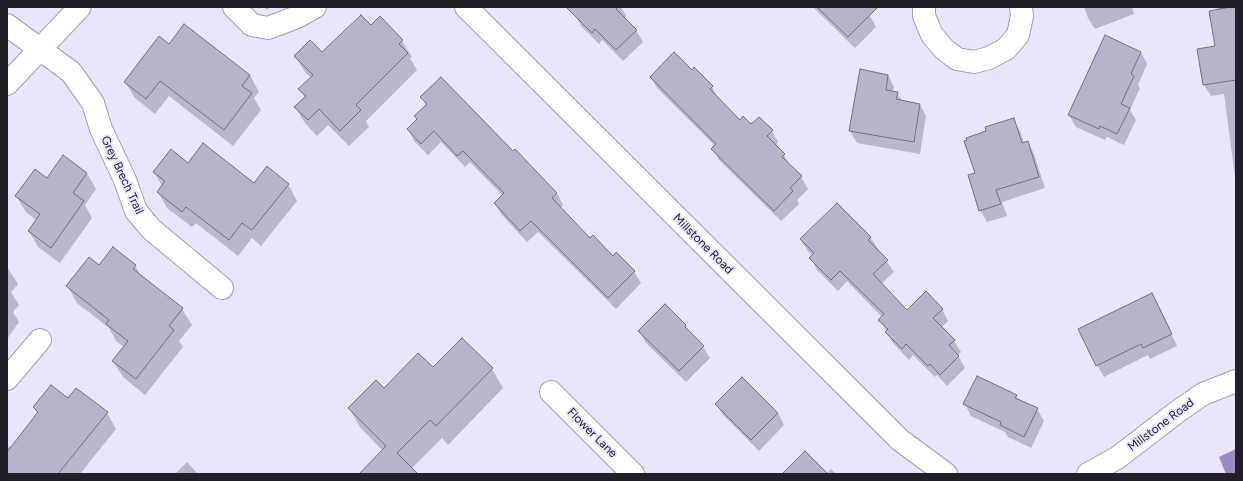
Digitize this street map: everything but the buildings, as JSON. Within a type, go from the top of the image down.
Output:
[{"type":"street","points":[[7,84],[80,7]]},
{"type":"street","points":[[234,7],[252,25],[268,28],[297,17],[315,7]]},
{"type":"street","name":"Millstone Road","points":[[466,7],[900,440],[946,474]]},
{"type":"street","points":[[924,7],[924,16],[932,35],[944,49],[958,58],[974,62],[989,58],[1006,49],[1018,35],[1022,16],[1021,7]]},
{"type":"street","name":"Grey Brech Trail","points":[[7,25],[71,72],[93,103],[101,129],[125,180],[136,211],[152,229],[222,288]]},
{"type":"street","points":[[7,379],[40,340]]},
{"type":"street","name":"Millstone Road","points":[[1088,474],[1117,458],[1203,394],[1236,381]]},
{"type":"street","name":"Flower Lane","points":[[551,392],[633,474]]},
{"type":"shaded area","points":[[1236,449],[1236,474],[1226,474],[1219,457]]}]
